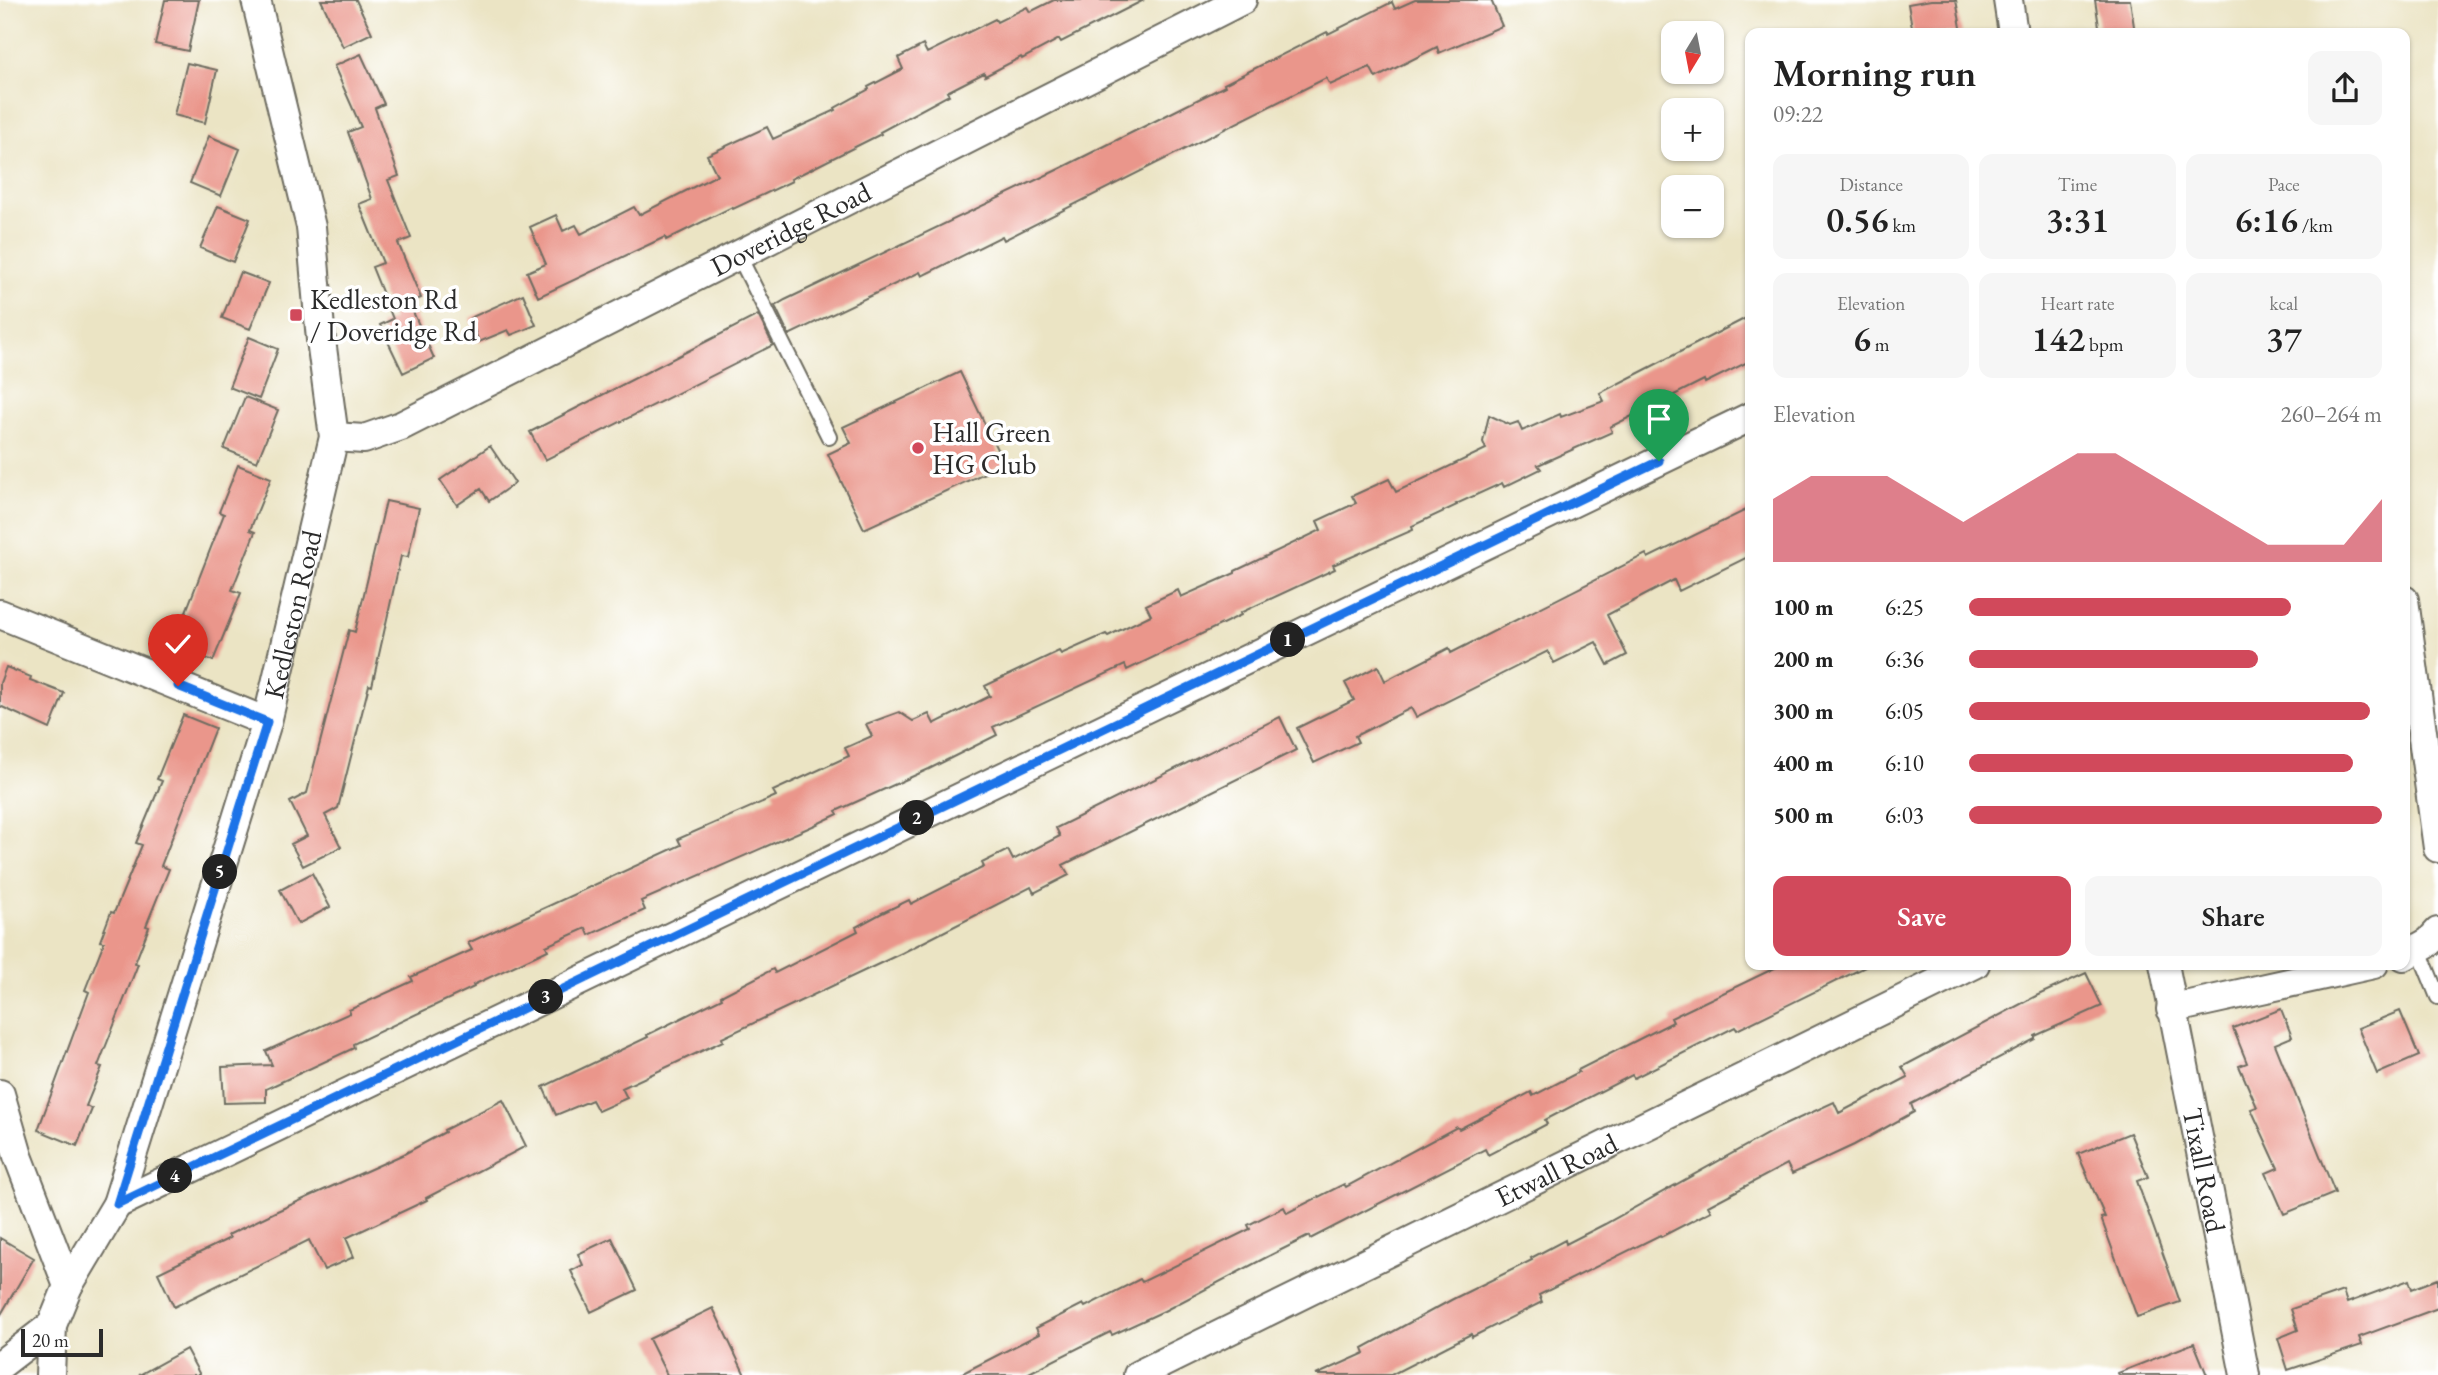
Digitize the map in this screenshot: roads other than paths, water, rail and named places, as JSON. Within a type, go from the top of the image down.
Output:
[{"type":"street","name":"Kedleston Road","points":[[50,1375],[52,1325],[68,1286],[117,1204],[267,722],[334,437],[321,340],[311,227],[256,0]]},
{"type":"street","name":"Doveridge Road","points":[[334,437],[365,439],[401,426],[1242,0]]},
{"type":"street","points":[[2008,0],[2012,28]]},
{"type":"street","points":[[117,1204],[1745,419]]},
{"type":"street","points":[[0,614],[267,722]]},
{"type":"street","points":[[2410,622],[2427,686],[2438,848]]},
{"type":"street","name":"Etwall Road","points":[[1138,1375],[1963,970]]},
{"type":"street","name":"Tixall Road","points":[[2165,970],[2245,1375]]},
{"type":"street","points":[[2171,1009],[2347,970]]},
{"type":"street","points":[[0,1094],[18,1156],[68,1286]]},
{"type":"street","points":[[0,1364],[52,1325]]},
{"type":"lane","points":[[738,254],[829,437]]},
{"type":"lane","points":[[2420,946],[2438,997]]},
{"type":"place","name":"Kedleston Rd / Doveridge Rd","points":[[296,315]]},
{"type":"place","name":"Hall Green HG Club","points":[[918,448]]}]
